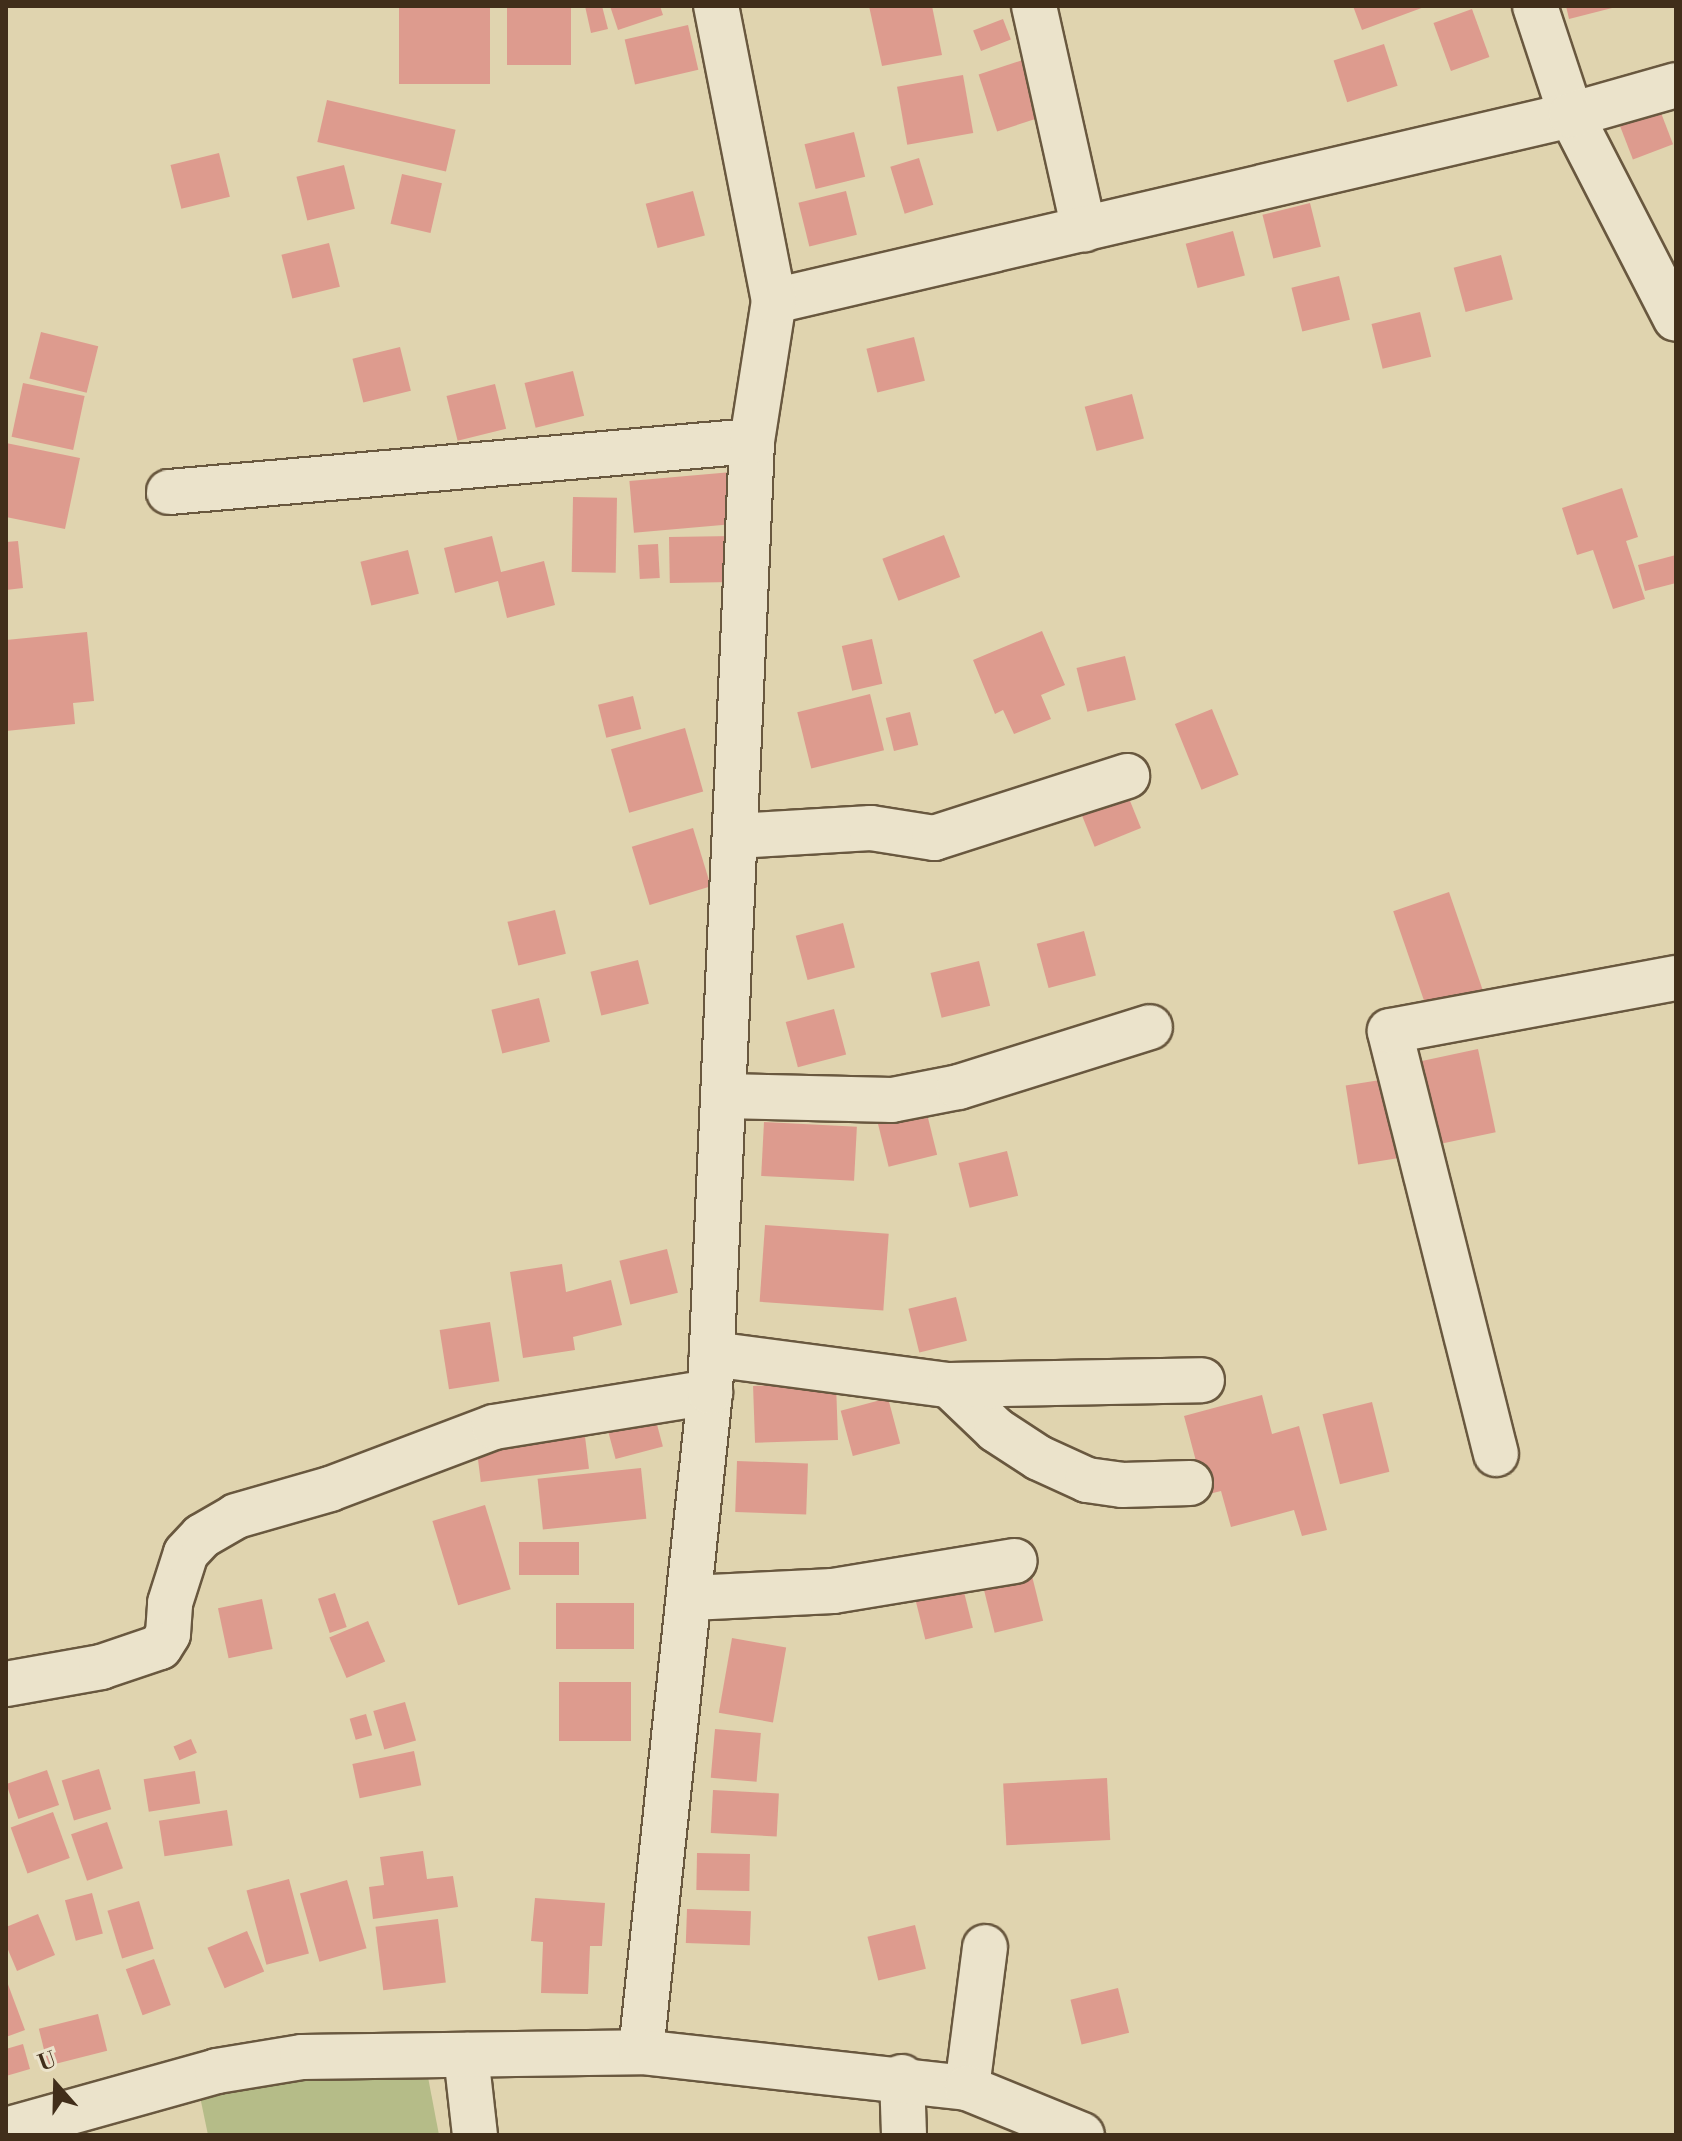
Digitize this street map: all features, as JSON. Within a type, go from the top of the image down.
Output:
[{"type":"street","points":[[641,2052],[691,1598],[711,1373],[752,441],[774,301],[716,6]]},
{"type":"street","points":[[1034,6],[1084,229]]},
{"type":"street","points":[[1535,6],[1571,115],[1676,319]]},
{"type":"street","points":[[774,301],[1571,115],[1676,85]]},
{"type":"street","points":[[169,492],[752,441]]},
{"type":"street","points":[[736,836],[871,828],[934,838],[1127,776]]},
{"type":"street","points":[[1496,1454],[1390,1031],[1676,978]]},
{"type":"street","points":[[725,1096],[892,1100],[959,1087],[1150,1027]]},
{"type":"street","points":[[6,1684],[101,1667],[160,1647],[168,1634],[170,1603],[186,1553],[202,1536],[236,1516],[330,1489],[494,1427],[711,1373],[949,1385],[1202,1380]]},
{"type":"street","points":[[949,1385],[996,1430],[1039,1458],[1087,1480],[1122,1485],[1190,1483]]},
{"type":"street","points":[[691,1598],[833,1591],[1015,1561]]},
{"type":"street","points":[[967,2088],[985,1947]]},
{"type":"street","points":[[6,2130],[217,2071],[302,2057],[641,2052],[902,2077],[967,2088],[1082,2135]]},
{"type":"street","points":[[466,2055],[475,2135]]},
{"type":"street","points":[[902,2077],[904,2135]]},
{"type":"green space","points":[[424,2056],[439,2135],[208,2135],[198,2087]]},
{"type":"building","points":[[399,6],[490,6],[490,84],[399,84]]},
{"type":"building","points":[[507,6],[571,6],[571,65],[507,65]]},
{"type":"building","points":[[585,6],[602,6],[608,29],[591,33]]},
{"type":"building","points":[[610,6],[660,6],[663,15],[618,30]]},
{"type":"building","points":[[869,6],[932,6],[942,55],[882,66]]},
{"type":"building","points":[[1353,6],[1427,6],[1362,30]]},
{"type":"building","points":[[1566,6],[1616,6],[1616,7],[1569,19]]},
{"type":"building","points":[[1472,9],[1489,57],[1451,71],[1433,23]]},
{"type":"building","points":[[1003,19],[1011,40],[981,51],[973,30]]},
{"type":"building","points":[[688,25],[698,70],[635,84],[625,40]]},
{"type":"building","points":[[1384,44],[1398,86],[1347,102],[1334,60]]},
{"type":"building","points":[[1029,58],[1048,115],[997,131],[979,74]]},
{"type":"building","points":[[963,75],[973,133],[907,145],[897,87]]},
{"type":"building","points":[[327,100],[456,130],[446,172],[317,142]]},
{"type":"building","points":[[1658,105],[1673,144],[1633,160],[1618,120]]},
{"type":"building","points":[[854,132],[865,177],[816,189],[805,144]]},
{"type":"building","points":[[219,153],[230,197],[181,209],[170,165]]},
{"type":"building","points":[[919,158],[933,205],[905,214],[890,167]]},
{"type":"building","points":[[344,165],[355,209],[307,221],[296,177]]},
{"type":"building","points":[[402,174],[442,183],[430,233],[391,224]]},
{"type":"building","points":[[693,191],[705,235],[658,248],[646,204]]},
{"type":"building","points":[[846,191],[857,235],[809,247],[798,203]]},
{"type":"building","points":[[1310,203],[1321,247],[1273,259],[1262,215]]},
{"type":"building","points":[[1233,231],[1245,275],[1198,288],[1186,244]]},
{"type":"building","points":[[329,243],[340,287],[292,299],[281,255]]},
{"type":"building","points":[[1501,255],[1513,299],[1466,312],[1454,268]]},
{"type":"building","points":[[1339,276],[1350,320],[1302,332],[1291,288]]},
{"type":"building","points":[[1420,312],[1431,357],[1383,369],[1371,324]]},
{"type":"building","points":[[41,332],[98,346],[87,393],[29,379]]},
{"type":"building","points":[[914,337],[925,381],[877,393],[866,349]]},
{"type":"building","points":[[400,347],[411,391],[363,403],[352,359]]},
{"type":"building","points":[[573,371],[584,416],[536,428],[524,383]]},
{"type":"building","points":[[23,383],[85,396],[73,450],[12,437]]},
{"type":"building","points":[[495,384],[506,429],[458,441],[446,396]]},
{"type":"building","points":[[1132,394],[1144,438],[1097,451],[1085,407]]},
{"type":"building","points":[[6,443],[80,458],[65,529],[6,517]]},
{"type":"building","points":[[732,472],[737,524],[634,533],[629,481]]},
{"type":"building","points":[[1622,488],[1638,537],[1626,541],[1645,599],[1613,609],[1593,550],[1577,555],[1562,508]]},
{"type":"building","points":[[573,497],[617,498],[616,573],[572,572]]},
{"type":"building","points":[[944,535],[960,577],[899,601],[882,559]]},
{"type":"building","points":[[492,536],[501,572],[544,561],[555,605],[507,618],[498,581],[455,593],[444,548]]},
{"type":"building","points":[[733,536],[734,582],[670,583],[669,537]]},
{"type":"building","points":[[18,541],[23,588],[6,590],[6,542]]},
{"type":"building","points":[[658,544],[660,578],[640,579],[638,545]]},
{"type":"building","points":[[408,550],[419,594],[371,606],[360,562]]},
{"type":"building","points":[[1676,555],[1676,583],[1645,591],[1638,565]]},
{"type":"building","points":[[1042,631],[1065,685],[1041,695],[1051,719],[1014,734],[1003,710],[995,714],[973,660]]},
{"type":"building","points":[[87,632],[94,701],[73,703],[75,724],[6,731],[6,640]]},
{"type":"building","points":[[872,639],[882,684],[852,691],[842,646]]},
{"type":"building","points":[[1125,656],[1136,700],[1087,712],[1076,668]]},
{"type":"building","points":[[870,694],[884,750],[811,768],[797,712]]},
{"type":"building","points":[[633,696],[641,729],[606,738],[598,705]]},
{"type":"building","points":[[1212,709],[1239,775],[1202,790],[1175,724]]},
{"type":"building","points":[[910,712],[918,745],[894,751],[886,718]]},
{"type":"building","points":[[685,728],[703,791],[629,813],[611,749]]},
{"type":"building","points":[[1126,791],[1141,828],[1095,847],[1080,810]]},
{"type":"building","points":[[693,828],[711,886],[650,905],[632,847]]},
{"type":"building","points":[[1449,892],[1483,989],[1427,1009],[1393,911]]},
{"type":"building","points":[[555,910],[566,954],[518,966],[507,922]]},
{"type":"building","points":[[843,923],[855,967],[808,980],[796,936]]},
{"type":"building","points":[[1084,931],[1096,975],[1049,988],[1037,944]]},
{"type":"building","points":[[638,960],[649,1004],[601,1016],[590,972]]},
{"type":"building","points":[[979,961],[990,1006],[942,1018],[930,973]]},
{"type":"building","points":[[539,998],[550,1042],[502,1054],[491,1010]]},
{"type":"building","points":[[834,1009],[846,1054],[798,1067],[786,1022]]},
{"type":"building","points":[[1478,1049],[1496,1132],[1430,1146],[1412,1063]]},
{"type":"building","points":[[1399,1077],[1412,1156],[1358,1164],[1346,1085]]},
{"type":"building","points":[[926,1110],[937,1155],[889,1167],[877,1122]]},
{"type":"building","points":[[764,1122],[857,1127],[854,1181],[761,1176]]},
{"type":"building","points":[[1007,1151],[1018,1196],[970,1208],[958,1163]]},
{"type":"building","points":[[765,1225],[889,1234],[883,1310],[760,1302]]},
{"type":"building","points":[[667,1249],[678,1293],[630,1305],[619,1261]]},
{"type":"building","points":[[562,1264],[566,1292],[611,1280],[622,1325],[573,1337],[575,1350],[523,1358],[510,1272]]},
{"type":"building","points":[[956,1297],[967,1341],[919,1353],[908,1309]]},
{"type":"building","points":[[490,1322],[499,1381],[449,1389],[440,1330]]},
{"type":"building","points":[[836,1383],[838,1440],[755,1443],[753,1386]]},
{"type":"building","points":[[1262,1395],[1272,1434],[1299,1426],[1327,1530],[1302,1536],[1294,1510],[1231,1527],[1221,1491],[1205,1495],[1184,1416]]},
{"type":"building","points":[[888,1398],[900,1443],[853,1456],[841,1411]]},
{"type":"building","points":[[651,1402],[663,1446],[616,1459],[604,1415]]},
{"type":"building","points":[[1372,1402],[1389,1472],[1340,1484],[1323,1414]]},
{"type":"building","points":[[583,1420],[589,1469],[481,1482],[475,1433]]},
{"type":"building","points":[[737,1461],[808,1463],[806,1514],[735,1512]]},
{"type":"building","points":[[641,1468],[646,1519],[543,1530],[538,1479]]},
{"type":"building","points":[[485,1505],[511,1589],[458,1605],[432,1521]]},
{"type":"building","points":[[519,1542],[579,1542],[579,1575],[519,1575]]},
{"type":"building","points":[[1032,1576],[1043,1621],[995,1633],[983,1588]]},
{"type":"building","points":[[962,1584],[973,1628],[925,1640],[914,1596]]},
{"type":"building","points":[[335,1593],[347,1627],[330,1633],[318,1599]]},
{"type":"building","points":[[262,1599],[273,1649],[229,1658],[218,1608]]},
{"type":"building","points":[[556,1603],[634,1603],[634,1649],[556,1649]]},
{"type":"building","points":[[368,1621],[385,1662],[347,1678],[329,1637]]},
{"type":"building","points":[[732,1638],[786,1648],[773,1722],[719,1713]]},
{"type":"building","points":[[559,1682],[631,1682],[631,1741],[559,1741]]},
{"type":"building","points":[[405,1702],[416,1740],[384,1750],[373,1711]]},
{"type":"building","points":[[366,1714],[372,1735],[356,1740],[350,1719]]},
{"type":"building","points":[[715,1729],[761,1733],[757,1782],[711,1778]]},
{"type":"building","points":[[191,1739],[197,1753],[179,1760],[174,1746]]},
{"type":"building","points":[[414,1751],[421,1785],[360,1798],[352,1764]]},
{"type":"building","points":[[99,1769],[111,1809],[74,1821],[62,1780]]},
{"type":"building","points":[[47,1770],[59,1805],[18,1819],[6,1784]]},
{"type":"building","points":[[195,1771],[200,1804],[149,1812],[144,1779]]},
{"type":"building","points":[[1107,1778],[1110,1840],[1006,1845],[1003,1783]]},
{"type":"building","points":[[713,1790],[779,1793],[777,1836],[711,1833]]},
{"type":"building","points":[[227,1810],[233,1846],[164,1856],[159,1821]]},
{"type":"building","points":[[53,1812],[70,1858],[27,1873],[11,1827]]},
{"type":"building","points":[[107,1822],[123,1868],[87,1881],[71,1834]]},
{"type":"building","points":[[423,1851],[427,1879],[453,1876],[458,1907],[373,1919],[369,1887],[384,1885],[380,1857]]},
{"type":"building","points":[[697,1853],[750,1854],[749,1891],[696,1890]]},
{"type":"building","points":[[289,1879],[309,1953],[266,1965],[246,1890]]},
{"type":"building","points":[[347,1880],[367,1948],[319,1962],[300,1894]]},
{"type":"building","points":[[92,1893],[103,1934],[76,1941],[65,1900]]},
{"type":"building","points":[[535,1898],[605,1903],[602,1946],[590,1946],[588,1994],[541,1993],[543,1942],[531,1941]]},
{"type":"building","points":[[139,1901],[154,1949],[122,1958],[107,1911]]},
{"type":"building","points":[[687,1909],[751,1911],[750,1945],[686,1943]]},
{"type":"building","points":[[38,1914],[55,1955],[17,1971],[6,1945],[6,1927]]},
{"type":"building","points":[[438,1919],[446,1983],[383,1990],[375,1927]]},
{"type":"building","points":[[915,1925],[926,1969],[878,1981],[867,1937]]},
{"type":"building","points":[[247,1931],[264,1972],[225,1988],[207,1948]]},
{"type":"building","points":[[154,1959],[171,2005],[143,2015],[126,1969]]},
{"type":"building","points":[[6,1979],[25,2030],[6,2037]]},
{"type":"building","points":[[1118,1988],[1129,2033],[1082,2044],[1070,2000]]},
{"type":"building","points":[[98,2014],[107,2051],[48,2066],[39,2029]]},
{"type":"building","points":[[23,2044],[30,2069],[6,2076],[6,2049]]}]
